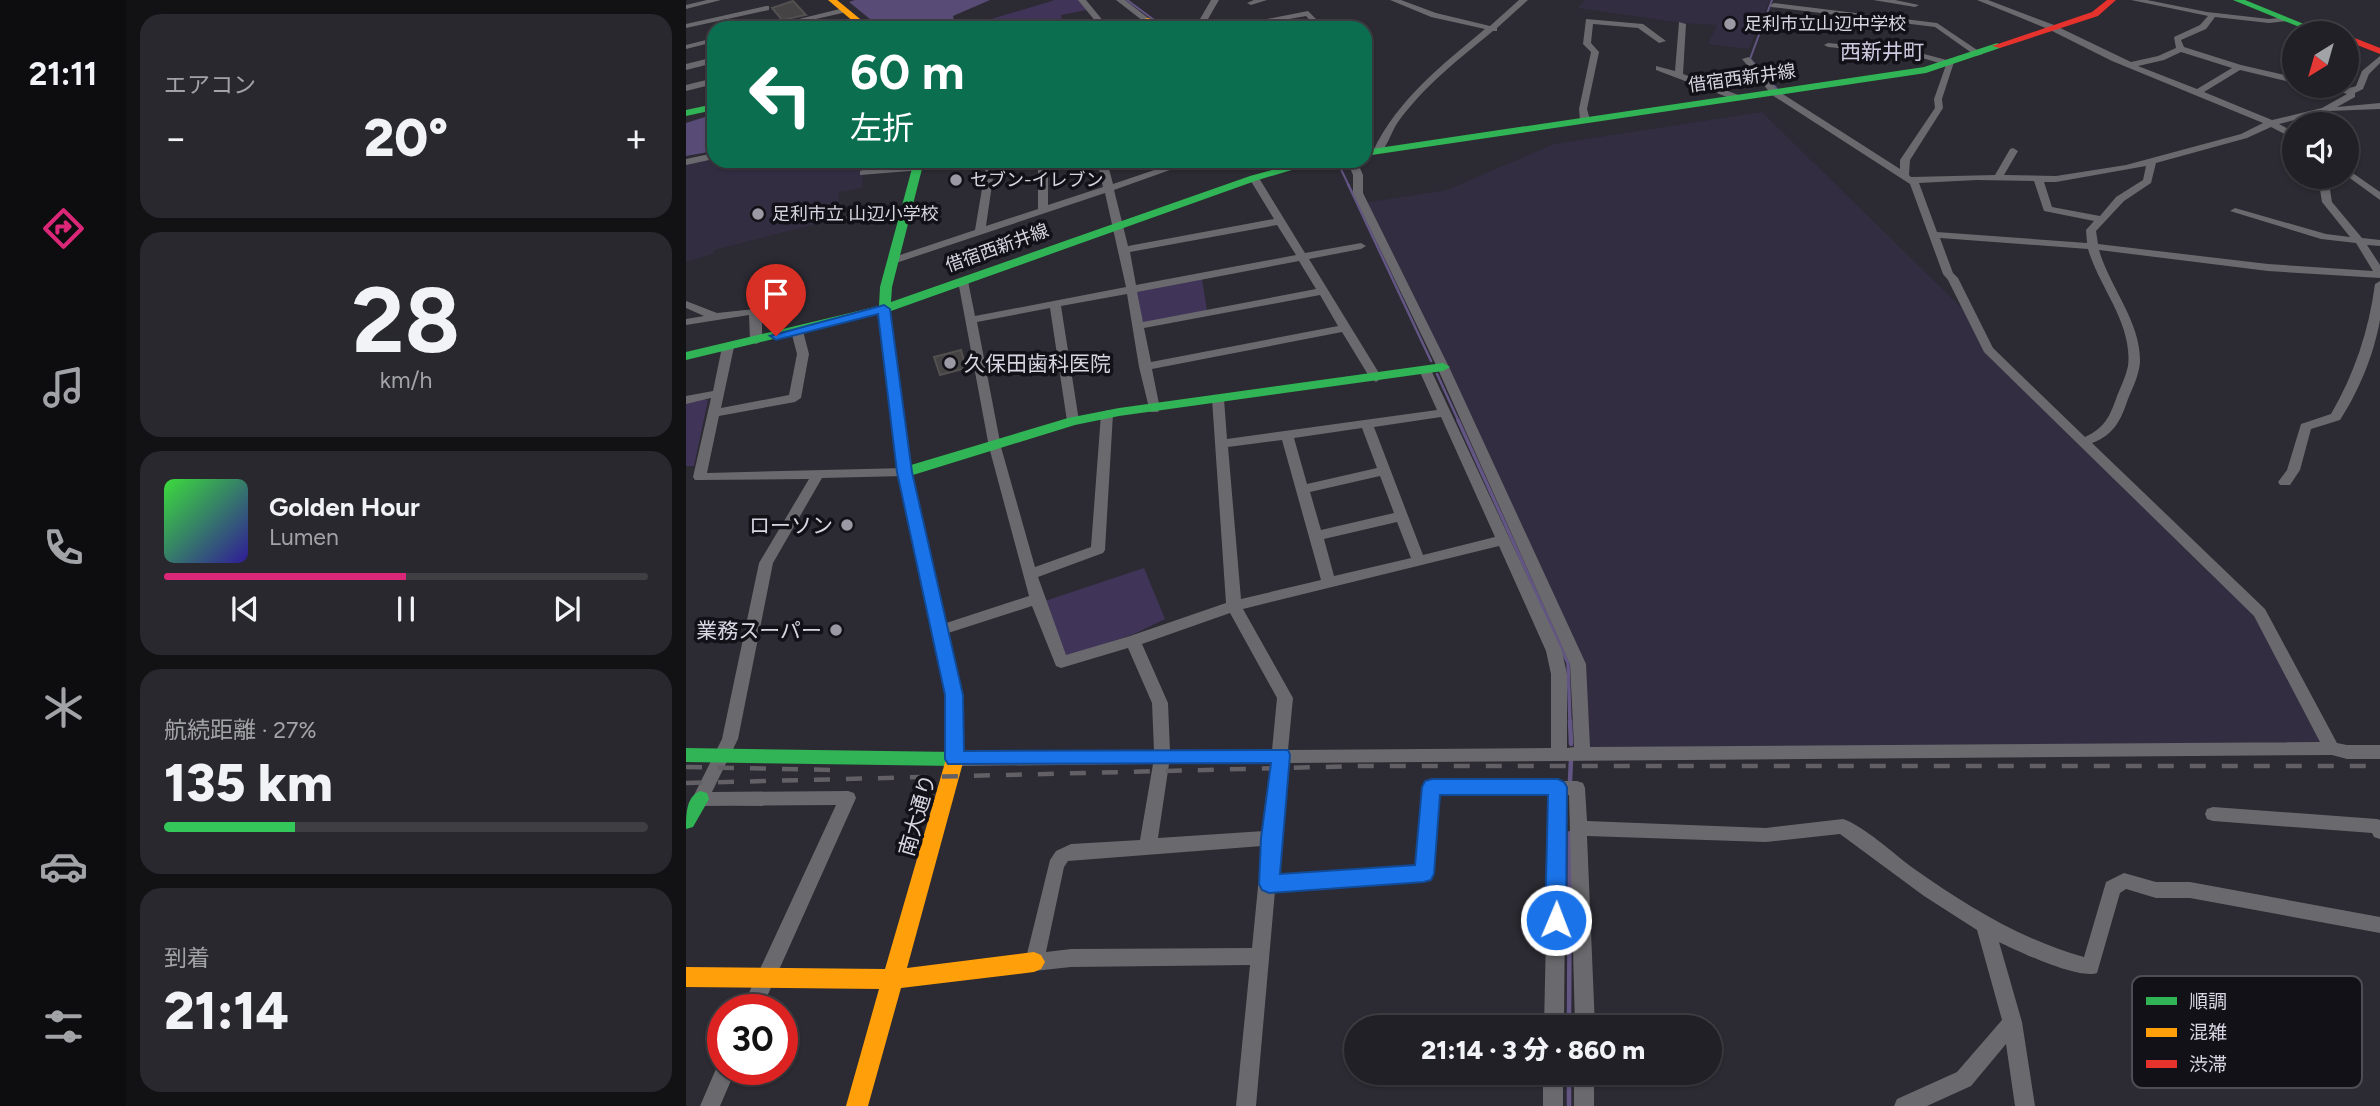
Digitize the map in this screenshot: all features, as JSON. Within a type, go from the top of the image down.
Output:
[{"type":"main road","name":"借宿西新井線","points":[[1372,152],[1775,93],[1951,64],[2051,27],[2095,14],[2112,0]]},
{"type":"main road","points":[[2237,0],[2289,21]]},
{"type":"main road","points":[[2252,0],[2305,21]]},
{"type":"main road","points":[[838,5],[858,21]]},
{"type":"main road","points":[[2359,43],[2380,51]]},
{"type":"main road","points":[[2359,48],[2380,57]]},
{"type":"main road","points":[[686,113],[707,108]]},
{"type":"main road","name":"南大通り","points":[[857,1106],[955,759],[954,695],[942,630],[905,472],[884,309],[892,261],[917,168]]},
{"type":"main road","name":"借宿西新井線","points":[[686,356],[884,309],[1254,177],[1289,168]]},
{"type":"main road","points":[[905,472],[995,447],[1073,421],[1107,414],[1443,367]]},
{"type":"main road","points":[[686,755],[955,759]]},
{"type":"main road","points":[[686,821],[694,803]]},
{"type":"main road","points":[[686,977],[894,979],[1034,962]]},
{"type":"street","points":[[686,7],[717,0]]},
{"type":"street","points":[[760,0],[778,21]]},
{"type":"street","points":[[1082,0],[1099,21]]},
{"type":"street","points":[[1120,0],[1149,21]]},
{"type":"street","points":[[1205,21],[1215,0]]},
{"type":"street","points":[[1251,3],[1263,0]]},
{"type":"street","points":[[1394,0],[1434,15],[1494,29]]},
{"type":"street","points":[[1372,152],[1385,131],[1419,94],[1524,0]]},
{"type":"street","points":[[1877,0],[1916,2],[1910,21]]},
{"type":"street","points":[[1980,0],[2051,27],[2130,65],[2282,129]]},
{"type":"street","points":[[2006,10],[2020,0]]},
{"type":"street","points":[[2135,0],[2214,14],[2269,21],[2284,19]]},
{"type":"street","points":[[1774,5],[1791,3],[1937,25],[1979,54]]},
{"type":"street","points":[[796,21],[838,5]]},
{"type":"street","points":[[708,21],[766,8]]},
{"type":"street","points":[[1269,21],[1311,13],[1316,21]]},
{"type":"street","points":[[2180,49],[2175,40],[2203,27],[2214,14]]},
{"type":"street","points":[[1283,18],[1286,21]]},
{"type":"street","points":[[686,26],[707,21]]},
{"type":"street","points":[[1585,120],[1583,109],[1595,52],[1587,44],[1589,22],[1640,26],[1662,41]]},
{"type":"street","points":[[1679,75],[1682,24]]},
{"type":"street","points":[[686,47],[707,42]]},
{"type":"street","points":[[1828,45],[1913,53],[1951,64],[1938,99],[1939,108],[1905,160],[1907,178],[1934,235],[1948,274],[1953,278],[1988,350],[2260,613],[2332,748]]},
{"type":"street","points":[[2130,65],[2161,58],[2180,49],[2282,77]]},
{"type":"street","points":[[2359,88],[2365,73],[2380,57]]},
{"type":"street","points":[[1746,60],[1775,93],[1907,178],[2056,179],[2151,163],[2244,136],[2271,123],[2325,110],[2380,106]]},
{"type":"street","points":[[686,67],[707,62]]},
{"type":"street","points":[[2197,93],[2239,67]]},
{"type":"street","points":[[1659,68],[1738,98]]},
{"type":"street","points":[[686,88],[707,83]]},
{"type":"street","points":[[2325,110],[2347,98]]},
{"type":"street","points":[[1997,177],[2013,151]]},
{"type":"street","points":[[686,162],[707,158]]},
{"type":"street","points":[[2084,442],[2100,437],[2112,427],[2134,362],[2124,316],[2095,264],[2091,230],[2120,199],[2148,181],[2151,163]]},
{"type":"street","points":[[863,173],[897,168]]},
{"type":"street","points":[[980,232],[992,168]]},
{"type":"street","points":[[1043,168],[1044,211]]},
{"type":"street","points":[[1104,168],[1124,250],[1154,409]]},
{"type":"street","points":[[892,261],[1166,168]]},
{"type":"street","points":[[1355,168],[1358,175],[1358,193],[1443,367],[1578,664],[1582,753]]},
{"type":"street","points":[[1254,177],[1376,378]]},
{"type":"street","points":[[2038,179],[2048,209],[2102,220]]},
{"type":"street","points":[[2359,181],[2380,197]]},
{"type":"street","points":[[2325,189],[2327,202],[2360,242],[2380,274]]},
{"type":"street","points":[[849,218],[905,210]]},
{"type":"street","points":[[2235,211],[2326,237],[2380,243]]},
{"type":"street","points":[[1124,250],[1280,222]]},
{"type":"street","points":[[1934,235],[2091,244],[2254,266],[2380,274]]},
{"type":"street","points":[[971,320],[1361,246]]},
{"type":"street","points":[[963,281],[995,447],[1037,599],[1060,662],[1234,606],[1503,540]]},
{"type":"street","points":[[2286,482],[2293,470],[2305,427],[2336,417],[2353,390],[2378,307],[2380,284]]},
{"type":"street","points":[[1138,326],[1323,291]]},
{"type":"street","points":[[686,304],[715,316]]},
{"type":"street","points":[[1055,304],[1073,421]]},
{"type":"street","points":[[686,322],[747,310],[755,312],[756,341]]},
{"type":"street","points":[[1145,367],[1345,328]]},
{"type":"street","points":[[713,413],[795,398],[803,354],[797,331]]},
{"type":"street","points":[[728,347],[719,393],[693,477],[905,472]]},
{"type":"street","points":[[1425,370],[1554,651],[1559,674],[1559,752]]},
{"type":"street","points":[[686,400],[719,393]]},
{"type":"street","points":[[1217,399],[1234,606],[1285,698],[1246,1106]]},
{"type":"street","points":[[1221,444],[1446,413]]},
{"type":"street","points":[[1030,573],[1098,550],[1107,414]]},
{"type":"street","points":[[1367,424],[1418,559]]},
{"type":"street","points":[[1287,436],[1329,582]]},
{"type":"street","points":[[1303,489],[1385,471]]},
{"type":"street","points":[[694,803],[730,739],[766,564],[818,474]]},
{"type":"street","points":[[1317,536],[1402,516]]},
{"type":"street","points":[[942,630],[1037,599]]},
{"type":"street","points":[[1133,640],[1160,703],[1163,757],[1148,846]]},
{"type":"street","points":[[955,759],[1559,752],[2332,748],[2347,752],[2380,751]]},
{"type":"street","points":[[1269,884],[1424,874],[1432,787],[1577,788],[1585,1015]]},
{"type":"street","points":[[1554,1015],[1558,787]]},
{"type":"street","points":[[694,803],[848,798],[758,994]]},
{"type":"street","points":[[2213,814],[2377,826],[2380,832]]},
{"type":"street","points":[[1579,828],[1766,835],[1843,826],[1986,929],[2052,959],[2090,967],[2112,888],[2124,881],[2156,890],[2190,890],[2380,925]]},
{"type":"street","points":[[1262,956],[1071,958],[1034,962],[1056,865],[1062,856],[1071,852],[1271,838]]},
{"type":"street","points":[[1986,929],[2012,1022],[2025,1106]]},
{"type":"street","points":[[1905,1106],[1964,1079],[2012,1022]]},
{"type":"street","points":[[710,1106],[719,1085]]},
{"type":"street","points":[[1553,1085],[1553,1106]]},
{"type":"street","points":[[1584,1085],[1584,1106]]},
{"type":"shaded area","points":[[990,0],[953,16],[953,21],[872,21],[849,2]]},
{"type":"shaded area","points":[[1055,0],[1079,0],[1087,10],[1061,15],[1063,21],[988,20]]},
{"type":"shaded area","name":"足利市立山辺中学校","points":[[1585,0],[1770,0],[1749,49],[1708,44],[1717,25],[1682,23],[1578,8]]},
{"type":"shaded area","points":[[1762,112],[1972,318],[1988,350],[2260,613],[2332,748],[1582,753],[1578,664],[1363,203],[1447,190],[1554,144]]},
{"type":"shaded area","points":[[707,116],[707,152],[686,156],[686,123]]},
{"type":"shaded area","name":"足利市立 山辺小学校","points":[[707,160],[707,168],[863,168],[862,188],[839,192],[838,208],[830,209],[832,220],[714,250],[713,254],[686,262],[686,164]]},
{"type":"shaded area","points":[[1202,279],[1207,311],[1142,323],[1135,291]]},
{"type":"shaded area","points":[[708,400],[694,466],[686,466],[686,403]]},
{"type":"shaded area","points":[[1144,568],[1165,619],[1134,634],[1065,657],[1042,602]]},
{"type":"building","points":[[793,1],[806,15],[782,20],[772,8]]},
{"type":"building","name":"久保田歯科医院","points":[[961,350],[966,368],[940,375],[934,357]]},
{"type":"waterway","points":[[1127,0],[1156,21]]},
{"type":"waterway","points":[[1772,0],[1750,59],[1777,89]]},
{"type":"waterway","points":[[1340,168],[1349,186]]},
{"type":"waterway","points":[[1348,184],[1431,361]]},
{"type":"waterway","points":[[1437,374],[1459,422]]},
{"type":"waterway","points":[[1458,420],[1568,663],[1570,723]]},
{"type":"waterway","points":[[1570,721],[1571,744]]},
{"type":"waterway","points":[[1570,781],[1571,759]]},
{"type":"waterway","points":[[1569,1015],[1570,833]]},
{"type":"waterway","points":[[1569,1085],[1569,1106]]},
{"type":"railway","points":[[686,783],[1362,766],[2380,766]]},
{"type":"railway","points":[[686,767],[836,770]]},
{"type":"traffic: fast","points":[[2237,0],[2290,21]]},
{"type":"traffic: fast","points":[[1372,152],[1926,70],[1997,46]]},
{"type":"traffic: fast","points":[[686,113],[707,108]]},
{"type":"traffic: fast","points":[[917,168],[886,287],[884,322],[905,472],[937,616]]},
{"type":"traffic: fast","points":[[686,356],[884,309],[1254,178],[1291,168]]},
{"type":"traffic: fast","points":[[905,472],[1073,421],[1119,412],[1443,367]]},
{"type":"traffic: fast","points":[[686,755],[955,759]]},
{"type":"traffic: fast","points":[[686,821],[700,799]]},
{"type":"traffic: slow","points":[[832,0],[858,21]]},
{"type":"traffic: slow","points":[[857,1106],[955,759],[954,695],[937,616]]},
{"type":"traffic: slow","points":[[686,977],[894,979],[1034,962]]},
{"type":"traffic: jam","points":[[1997,46],[2095,14],[2112,0]]},
{"type":"traffic: jam","points":[[2359,43],[2380,51]]},
{"type":"place","name":"足利市立山辺中学校","points":[[1730,24]]},
{"type":"place","name":"セブン-イレブン","points":[[956,180]]},
{"type":"place","name":"足利市立 山辺小学校","points":[[758,214]]},
{"type":"place","name":"久保田歯科医院","points":[[950,363]]},
{"type":"place","name":"ローソン","points":[[847,525]]},
{"type":"place","name":"業務スーパー","points":[[836,630]]},
{"type":"district","name":"西新井町","points":[[1882,51]]},
{"type":"route","points":[[776,336],[884,309],[887,349],[897,402],[905,472],[942,630],[954,695],[955,759],[984,761],[1281,755],[1275,790],[1269,884],[1424,874],[1429,796],[1432,787],[1558,787],[1556,920]]}]
